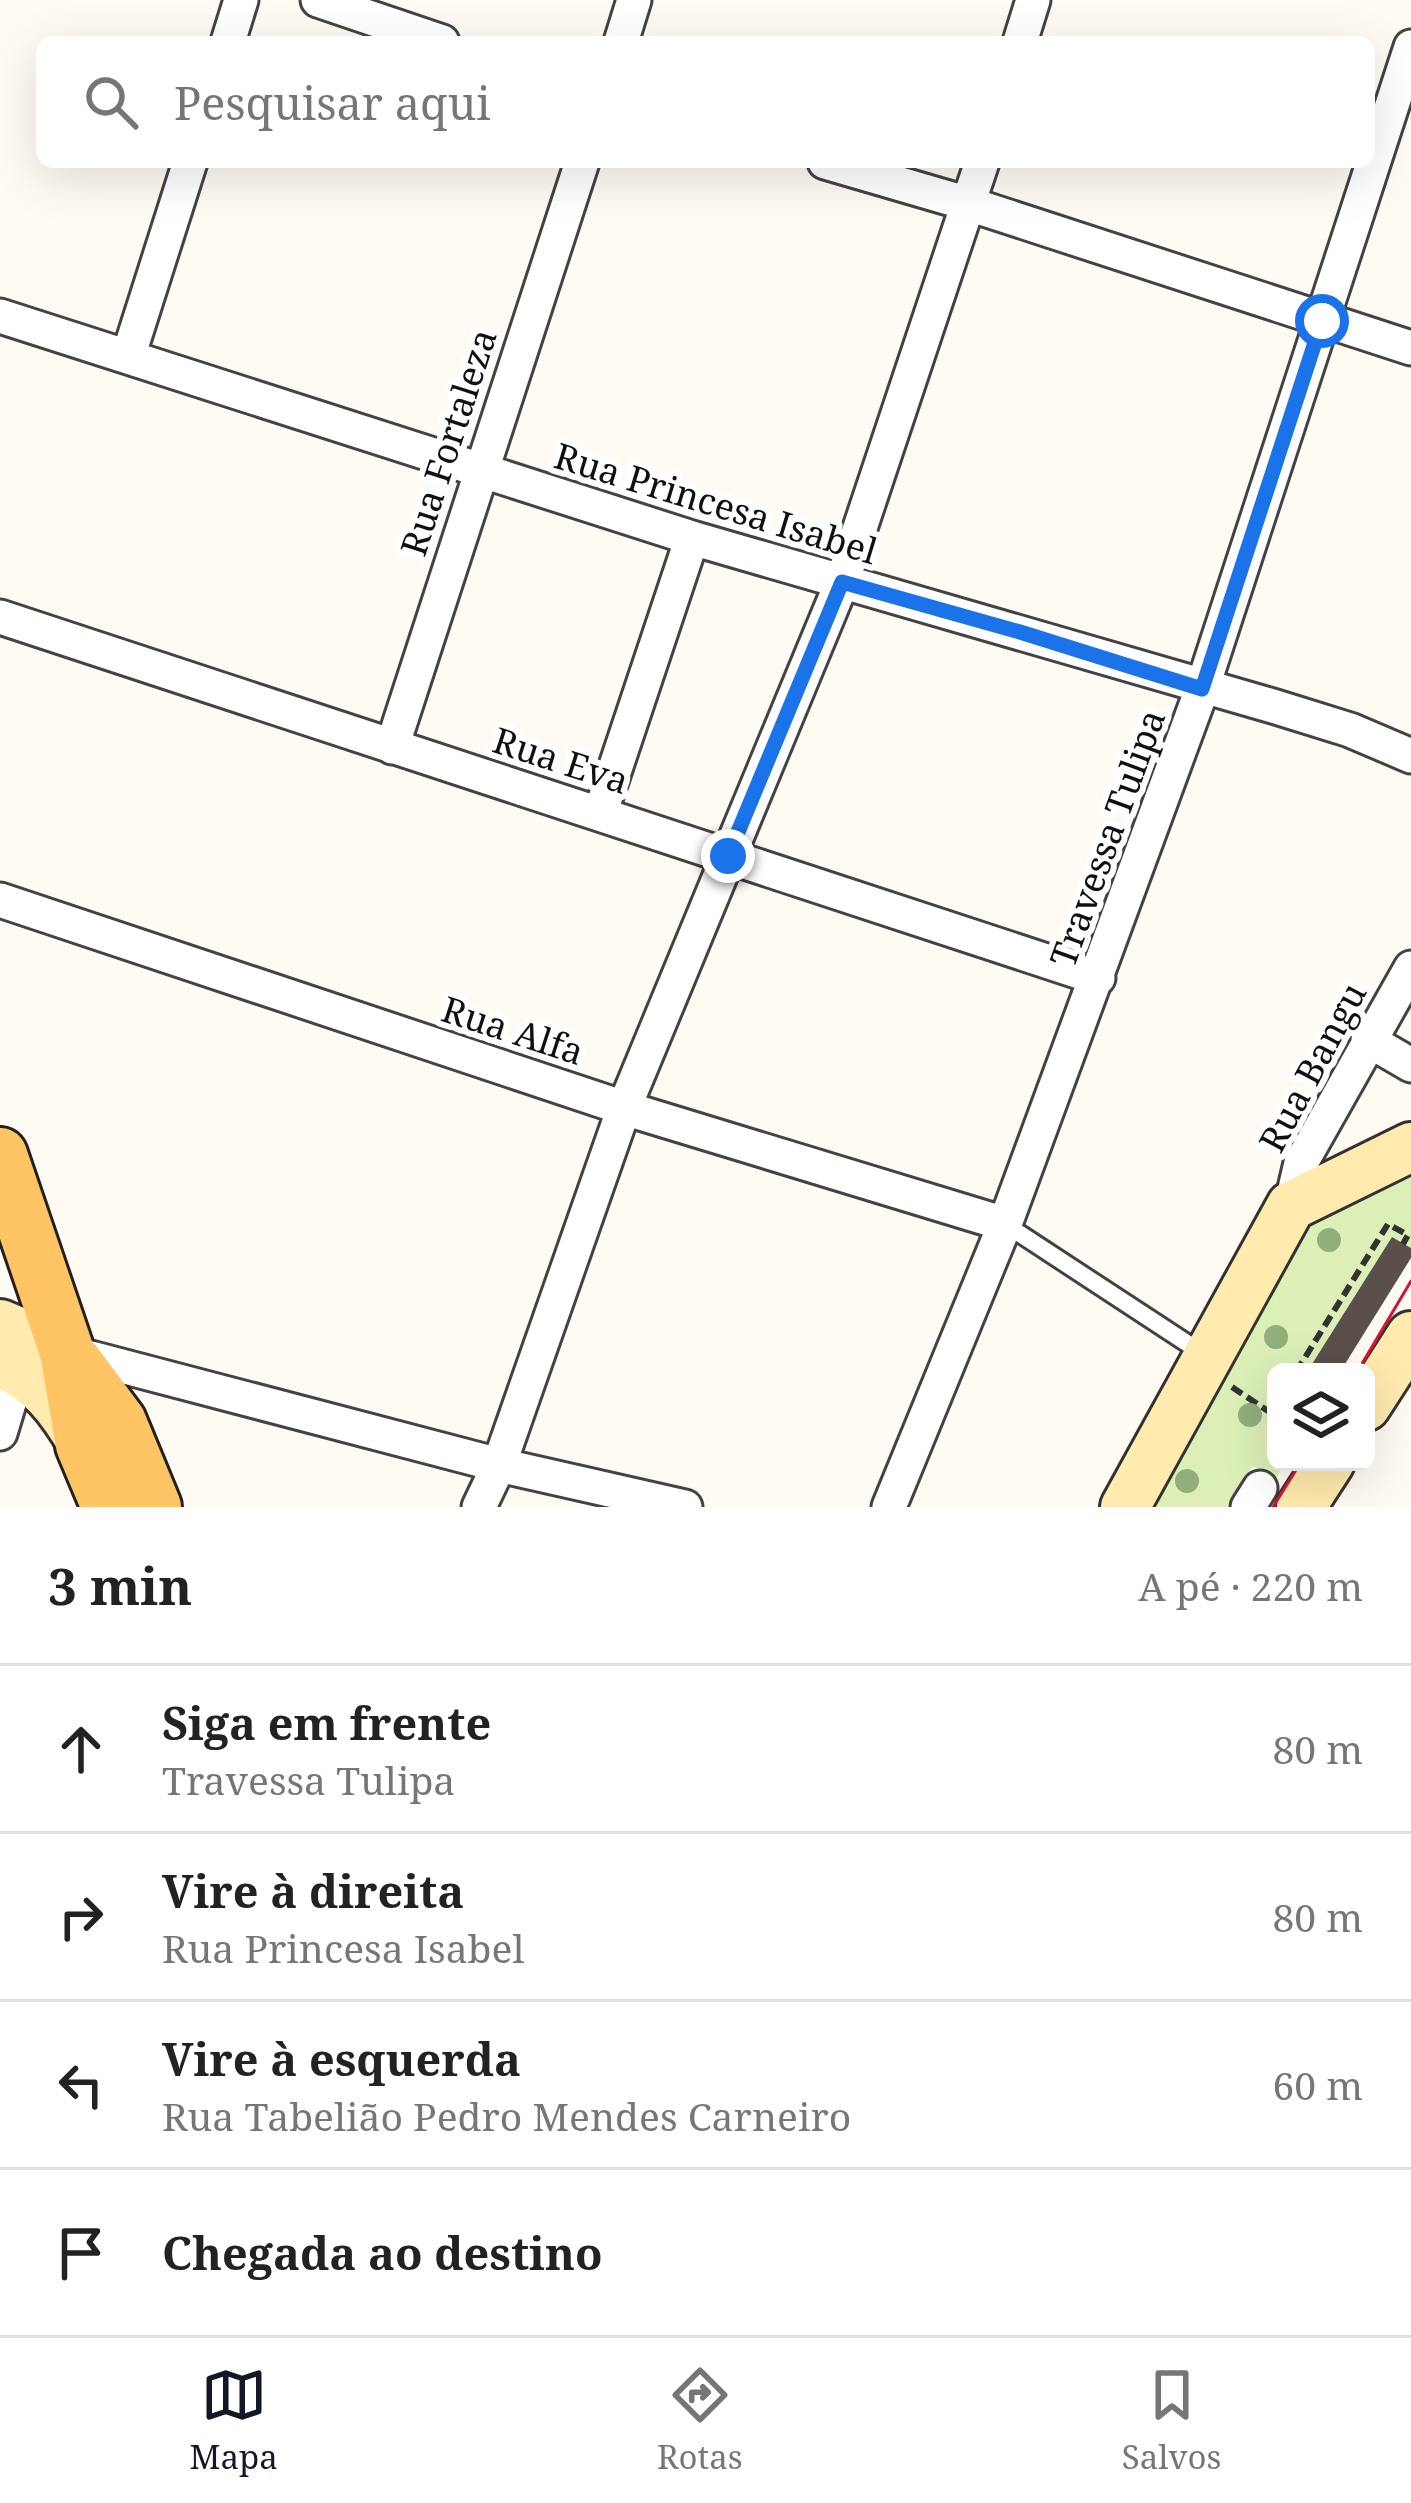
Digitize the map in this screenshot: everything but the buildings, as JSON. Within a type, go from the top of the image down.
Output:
[{"type":"main road","points":[[1125,1507],[1291,1206],[1411,1147]]},
{"type":"main road","points":[[0,1155],[28,1362],[119,1422],[154,1507]]},
{"type":"main road","points":[[0,1324],[83,1444],[109,1507]]},
{"type":"main road","points":[[1375,1392],[1411,1336]]},
{"type":"main road","points":[[1270,1500],[1316,1471]]},
{"type":"street","points":[[230,36],[241,0]]},
{"type":"street","points":[[318,0],[424,36]]},
{"type":"street","points":[[623,36],[634,0]]},
{"type":"street","points":[[1022,36],[1033,0]]},
{"type":"street","name":"Travessa Tulipa","points":[[1375,158],[1411,47]]},
{"type":"street","points":[[128,357],[188,168]]},
{"type":"street","name":"Rua Fortaleza","points":[[392,747],[580,168]]},
{"type":"street","points":[[846,168],[1411,348]]},
{"type":"street","points":[[479,1507],[499,1465],[624,1108],[842,582],[980,168]]},
{"type":"street","name":"Travessa Tulipa","points":[[889,1507],[1005,1224],[1098,978],[1202,689],[1372,168]]},
{"type":"street","name":"Rua Princesa Isabel","points":[[0,316],[692,538],[1350,730],[1411,756]]},
{"type":"street","points":[[600,814],[692,538]]},
{"type":"street","name":"Rua Eva","points":[[0,616],[1098,978]]},
{"type":"street","name":"Rua Alfa","points":[[0,900],[624,1108],[1005,1224]]},
{"type":"street","name":"Rua Bangu","points":[[1291,1206],[1301,1163],[1411,968]]},
{"type":"street","points":[[1368,1040],[1411,1065]]},
{"type":"street","points":[[0,1433],[28,1362],[685,1507]]},
{"type":"lane","points":[[1005,1224],[1204,1361]]},
{"type":"path","points":[[1302,1363],[1388,1224],[1407,1236]]},
{"type":"path","points":[[1204,1361],[1267,1410]]},
{"type":"green space","points":[[1411,1164],[1411,1248],[1392,1237],[1313,1363],[1267,1363],[1267,1471],[1281,1471],[1276,1479],[1253,1466],[1227,1507],[1132,1507],[1295,1217]]},
{"type":"tram line","points":[[1362,1363],[1411,1281]]},
{"type":"tram line","points":[[1273,1507],[1295,1471]]},
{"type":"route","points":[[728,856],[842,582],[1202,689],[1322,321]]}]
